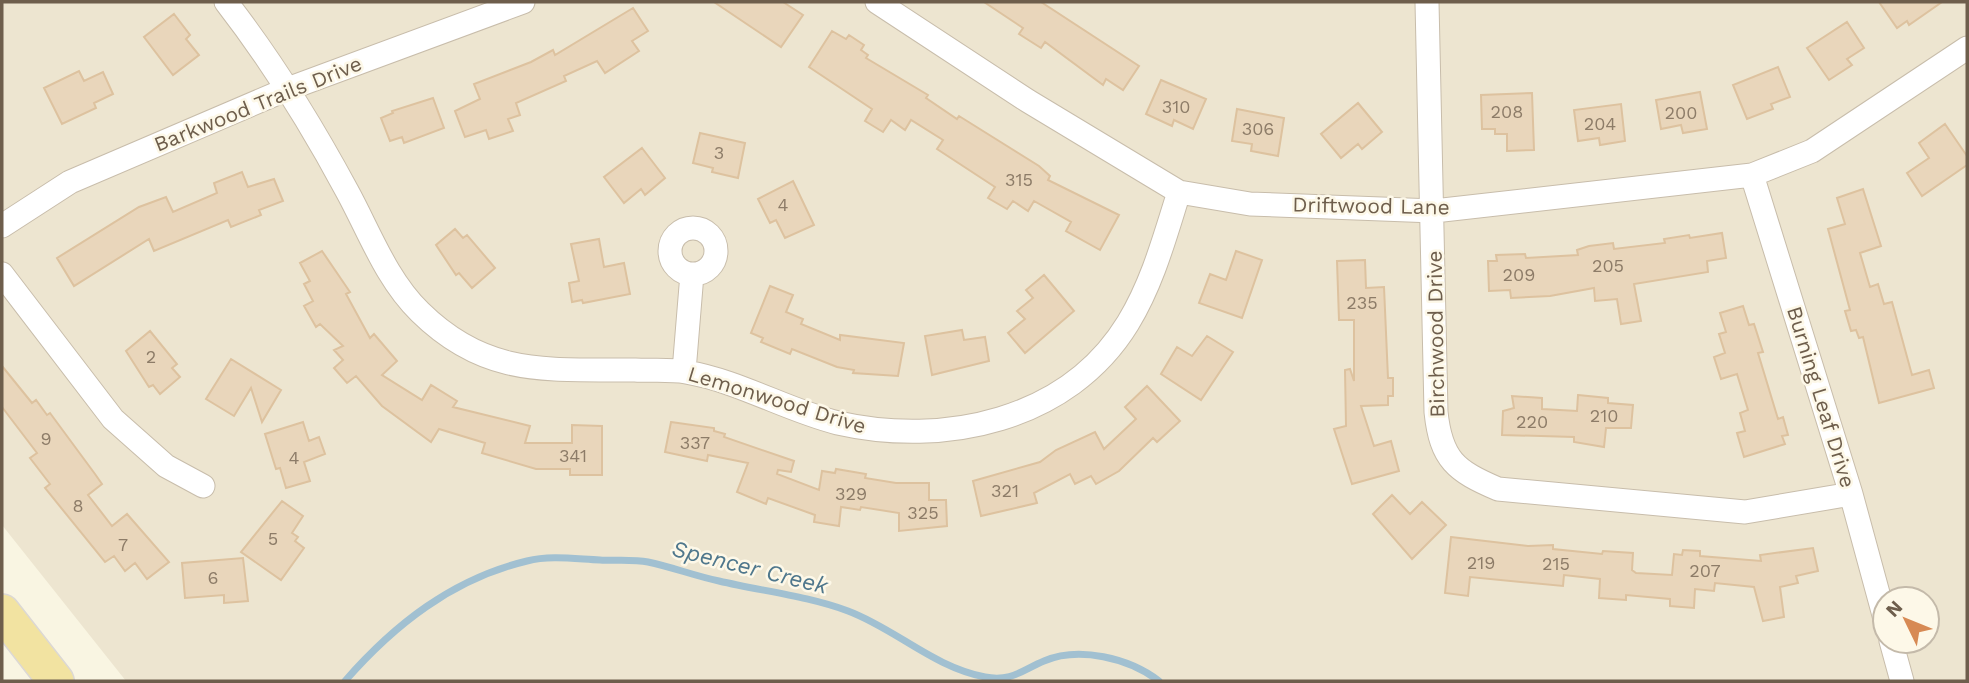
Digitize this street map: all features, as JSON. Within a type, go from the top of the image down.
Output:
[{"type":"main road","points":[[2,612],[55,681]]},
{"type":"street","name":"Lemonwood Drive","points":[[226,2],[252,36],[346,189],[393,278],[419,312],[466,347],[494,361],[527,369],[684,371],[738,385],[835,422],[879,431],[943,429],[1004,420],[1057,394],[1102,357],[1145,292],[1179,192]]},
{"type":"street","name":"Barkwood Trails Drive","points":[[2,226],[70,182],[285,90],[523,2]]},
{"type":"street","name":"Driftwood Lane","points":[[877,2],[1027,101],[1179,192],[1250,204],[1434,211],[1752,175],[1812,151],[1967,48]]},
{"type":"street","name":"Birchwood Drive","points":[[1427,2],[1438,431],[1444,451],[1455,466],[1470,477],[1498,489],[1745,512],[1851,494]]},
{"type":"street","name":"Burning Leaf Drive","points":[[1752,175],[1851,494],[1876,585]]},
{"type":"street","points":[[2,274],[113,419],[166,466],[203,486]]},
{"type":"street","points":[[684,371],[692,274]]},
{"type":"street","points":[[1895,655],[1902,681]]},
{"type":"shaded area","points":[[2,2],[1967,2],[1967,681],[126,681],[2,525]]},
{"type":"building","points":[[714,2],[783,2],[803,15],[781,47]]},
{"type":"building","points":[[984,2],[1041,2],[1139,66],[1123,90],[1106,79],[1103,85],[1045,42],[1041,48],[1019,34],[1023,28]]},
{"type":"building","points":[[1879,2],[1942,2],[1909,25],[1907,21],[1897,28]]},
{"type":"building","points":[[633,8],[648,31],[632,41],[639,51],[605,73],[597,61],[564,76],[566,81],[516,103],[520,115],[508,119],[513,131],[489,139],[486,130],[465,137],[455,111],[480,99],[474,84],[531,62],[553,50],[555,55]]},
{"type":"building","points":[[174,14],[190,35],[186,39],[199,55],[173,75],[144,37]]},
{"type":"building","points":[[1847,22],[1864,48],[1847,59],[1852,65],[1829,80],[1807,48]]},
{"type":"building","points":[[832,31],[846,39],[849,35],[864,45],[861,50],[868,55],[866,58],[928,95],[926,98],[957,119],[959,116],[1039,166],[1050,176],[1048,180],[1119,215],[1100,250],[1066,231],[1071,222],[1034,201],[1028,211],[1013,201],[1007,209],[988,198],[995,187],[937,149],[943,140],[911,120],[905,130],[891,120],[883,132],[865,121],[872,109],[809,67]]},
{"type":"building","points":[[1778,67],[1790,97],[1771,104],[1773,109],[1747,119],[1733,85]]},
{"type":"building","points":[[79,71],[84,81],[103,72],[113,94],[94,103],[96,108],[62,124],[44,88]]},
{"type":"building","points":[[1161,80],[1206,99],[1193,129],[1174,120],[1172,126],[1146,114]]},
{"type":"building","points":[[1700,92],[1707,129],[1683,133],[1681,125],[1661,129],[1656,100]]},
{"type":"building","points":[[1532,93],[1534,150],[1507,151],[1507,134],[1495,134],[1495,129],[1482,129],[1481,95]]},
{"type":"building","points":[[433,98],[444,128],[404,143],[402,137],[390,141],[381,118],[393,113],[392,111]]},
{"type":"building","points":[[1358,103],[1382,132],[1362,149],[1358,144],[1341,158],[1321,134]]},
{"type":"building","points":[[1621,104],[1625,141],[1600,145],[1599,138],[1578,141],[1574,110]]},
{"type":"building","points":[[1237,109],[1284,118],[1278,156],[1251,151],[1252,144],[1232,141]]},
{"type":"building","points":[[1945,124],[1967,156],[1967,165],[1922,196],[1907,173],[1929,158],[1919,143]]},
{"type":"building","points":[[700,133],[745,143],[738,178],[712,172],[713,168],[693,163]]},
{"type":"building","points":[[642,148],[665,178],[645,195],[641,189],[624,203],[604,177]]},
{"type":"building","points":[[242,172],[248,187],[274,179],[283,201],[259,210],[261,215],[231,227],[228,220],[154,251],[149,239],[74,286],[57,258],[139,207],[166,197],[173,212],[217,193],[214,183]]},
{"type":"building","points":[[793,181],[814,225],[785,238],[776,220],[770,223],[758,199]]},
{"type":"building","points":[[1863,189],[1881,246],[1860,253],[1870,287],[1878,284],[1884,304],[1892,302],[1912,375],[1929,370],[1934,388],[1879,403],[1863,337],[1859,338],[1856,330],[1851,331],[1845,311],[1850,310],[1828,229],[1845,224],[1837,198]]},
{"type":"building","points":[[455,229],[463,238],[467,235],[495,268],[472,288],[459,273],[456,275],[436,245]]},
{"type":"building","points":[[1722,233],[1726,258],[1707,261],[1708,272],[1634,284],[1641,321],[1621,324],[1617,299],[1595,301],[1594,288],[1550,296],[1511,298],[1510,290],[1489,291],[1488,261],[1497,261],[1496,255],[1525,254],[1526,258],[1578,255],[1577,250],[1589,246],[1613,243],[1614,249],[1665,243],[1664,239],[1689,235],[1690,238]]},
{"type":"building","points":[[599,239],[604,267],[624,263],[630,294],[583,303],[582,300],[572,302],[569,283],[579,281],[571,244]]},
{"type":"building","points":[[322,251],[350,292],[346,294],[370,338],[374,334],[397,361],[382,375],[422,400],[431,385],[457,401],[453,407],[530,426],[525,443],[572,443],[572,425],[602,426],[602,475],[570,475],[570,469],[536,469],[482,453],[485,443],[439,429],[431,442],[382,406],[356,376],[347,383],[334,368],[343,360],[334,350],[343,346],[320,324],[316,327],[304,306],[313,301],[304,284],[310,281],[300,263]]},
{"type":"building","points":[[1236,251],[1262,260],[1242,318],[1199,303],[1210,274],[1226,280]]},
{"type":"building","points":[[1365,260],[1366,288],[1384,287],[1388,378],[1393,378],[1393,396],[1388,396],[1388,405],[1361,406],[1374,446],[1391,441],[1399,471],[1352,484],[1334,429],[1346,426],[1345,370],[1350,369],[1354,381],[1354,320],[1339,320],[1337,261]]},
{"type":"building","points":[[1044,275],[1074,311],[1025,353],[1008,333],[1025,319],[1017,311],[1033,298],[1026,290]]},
{"type":"building","points":[[770,286],[793,295],[786,312],[803,319],[801,324],[840,340],[840,335],[904,343],[898,376],[853,373],[854,370],[837,367],[792,349],[790,354],[761,342],[763,338],[751,333]]},
{"type":"building","points":[[1743,306],[1749,325],[1754,324],[1763,352],[1758,353],[1778,419],[1783,417],[1788,435],[1782,436],[1785,444],[1744,457],[1737,433],[1745,431],[1740,413],[1748,410],[1737,374],[1721,379],[1714,357],[1725,353],[1719,334],[1726,332],[1720,313]]},
{"type":"building","points":[[962,330],[964,340],[985,337],[989,361],[932,375],[925,336]]},
{"type":"building","points":[[150,331],[177,364],[172,368],[180,377],[160,394],[153,385],[149,387],[126,351]]},
{"type":"building","points":[[1207,336],[1233,352],[1201,400],[1161,374],[1177,347],[1192,356]]},
{"type":"building","points":[[231,359],[281,390],[262,422],[251,388],[234,416],[206,399]]},
{"type":"building","points":[[2,366],[32,403],[36,400],[47,415],[50,413],[102,484],[88,495],[112,526],[127,514],[169,562],[147,579],[135,563],[125,571],[114,556],[105,562],[45,488],[50,484],[30,458],[37,453],[2,407]]},
{"type":"building","points":[[1147,386],[1180,421],[1157,442],[1153,438],[1119,471],[1096,484],[1091,476],[1075,484],[1070,474],[1034,493],[1037,503],[981,516],[973,481],[1040,462],[1056,450],[1095,432],[1104,449],[1136,419],[1125,407]]},
{"type":"building","points":[[1578,395],[1608,398],[1608,403],[1633,405],[1631,428],[1606,428],[1604,447],[1574,442],[1574,437],[1502,435],[1503,411],[1514,408],[1512,396],[1542,398],[1542,409],[1577,411]]},
{"type":"building","points":[[303,422],[309,441],[319,437],[325,454],[304,462],[310,481],[286,488],[280,468],[276,469],[265,434]]},
{"type":"building","points":[[671,422],[714,428],[714,431],[725,434],[724,437],[794,461],[791,472],[778,470],[777,474],[819,490],[822,471],[835,473],[836,469],[866,474],[865,478],[896,483],[929,483],[929,500],[946,500],[947,526],[899,531],[899,513],[841,507],[839,526],[814,522],[815,515],[768,498],[766,504],[737,492],[748,463],[708,455],[707,461],[665,452]]},
{"type":"building","points":[[1392,495],[1410,514],[1422,502],[1446,525],[1412,559],[1373,514]]},
{"type":"building","points":[[282,501],[303,516],[292,533],[298,537],[295,541],[304,548],[281,580],[241,552]]},
{"type":"building","points":[[1451,537],[1528,546],[1553,545],[1553,549],[1602,554],[1603,551],[1633,553],[1632,570],[1636,573],[1672,575],[1674,554],[1682,555],[1683,550],[1700,551],[1700,556],[1761,561],[1760,555],[1813,548],[1818,571],[1796,576],[1798,583],[1780,587],[1784,617],[1763,621],[1754,587],[1715,583],[1714,591],[1695,589],[1694,608],[1670,606],[1670,599],[1626,595],[1626,600],[1599,598],[1600,579],[1564,575],[1563,586],[1470,577],[1468,596],[1445,593]]},
{"type":"building","points":[[243,558],[248,601],[224,603],[224,595],[185,598],[182,563]]},
{"type":"waterway","name":"Spencer Creek","points":[[345,681],[404,623],[449,592],[500,569],[536,559],[554,558],[648,562],[710,579],[817,601],[866,619],[948,665],[985,677],[1010,677],[1058,657],[1088,655],[1133,666],[1159,681]]}]
